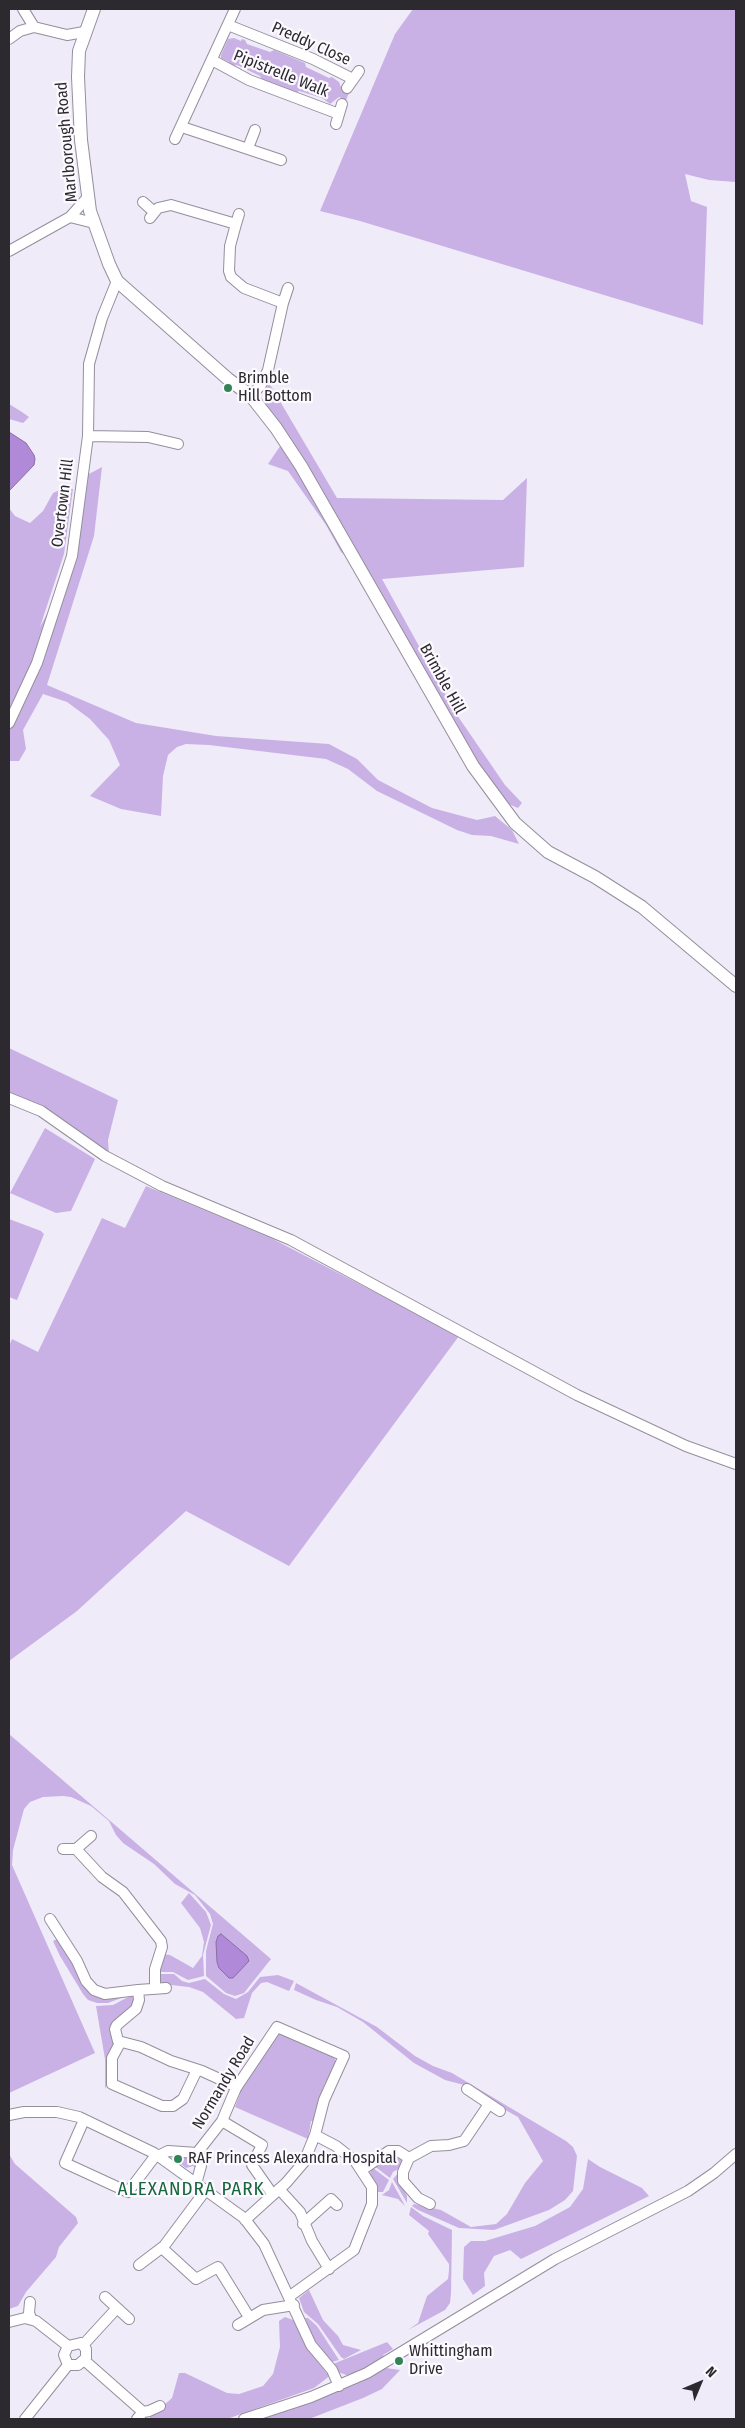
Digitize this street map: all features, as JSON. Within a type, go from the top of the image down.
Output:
[{"type":"main road","name":"Marlborough Road","points":[[94,9],[84,32],[79,51],[78,76],[80,140],[87,198],[94,223],[117,281],[177,334]]},
{"type":"main road","name":"Brimble Hill","points":[[177,334],[251,396],[276,428],[297,460],[458,741],[500,805],[536,844],[602,881],[642,907],[736,986]]},
{"type":"street","points":[[23,9],[34,27]]},
{"type":"street","points":[[175,139],[235,9]]},
{"type":"street","name":"Preddy Close","points":[[228,25],[356,75],[347,88]]},
{"type":"street","points":[[9,39],[20,31],[34,27],[67,35],[84,32]]},
{"type":"street","points":[[67,35],[79,51]]},
{"type":"street","name":"Pipistrelle Walk","points":[[212,60],[249,80],[339,114]]},
{"type":"street","points":[[182,127],[281,160]]},
{"type":"street","points":[[248,148],[255,130]]},
{"type":"street","points":[[9,251],[70,217],[87,198]]},
{"type":"street","points":[[143,202],[152,215],[163,206],[177,205],[237,219],[230,246],[231,277],[244,288],[283,303]]},
{"type":"street","points":[[70,217],[94,223]]},
{"type":"street","name":"Overtown Hill","points":[[9,723],[37,664],[72,556],[88,436],[87,380],[90,357],[102,318],[117,281]]},
{"type":"street","points":[[251,396],[261,385],[268,370],[288,288]]},
{"type":"street","points":[[88,436],[148,436],[178,444]]},
{"type":"street","points":[[9,1098],[41,1111],[105,1156],[162,1186],[291,1240],[577,1395],[686,1446],[736,1464]]},
{"type":"street","points":[[63,1849],[76,1849],[91,1836]]},
{"type":"street","points":[[76,1849],[102,1877],[124,1892],[161,1941],[162,1947],[155,1969],[155,1988]]},
{"type":"street","points":[[50,1919],[77,1962],[86,1982],[94,1990],[102,1994],[166,1988]]},
{"type":"street","points":[[138,1990],[140,2000],[136,2010],[120,2020],[115,2029],[120,2043],[112,2058],[110,2088],[157,2104],[173,2106],[187,2093],[197,2070]]},
{"type":"street","name":"Normandy Road","points":[[197,2153],[222,2121],[237,2087],[276,2027],[344,2056],[324,2100],[315,2135],[300,2168],[245,2220]]},
{"type":"street","points":[[120,2043],[136,2045],[237,2087]]},
{"type":"street","points":[[467,2090],[500,2111]]},
{"type":"street","points":[[430,2204],[418,2198],[402,2181],[403,2172],[409,2158],[431,2146],[449,2145],[464,2141],[489,2104]]},
{"type":"street","points":[[9,2115],[24,2112],[57,2112],[74,2115],[157,2155],[245,2220],[264,2244],[311,2345],[332,2370],[339,2386]]},
{"type":"street","points":[[84,2120],[63,2168],[128,2192],[157,2155]]},
{"type":"street","points":[[222,2121],[262,2145],[252,2165],[276,2192],[300,2212],[317,2251],[329,2269]]},
{"type":"street","points":[[238,2325],[263,2310],[292,2301],[354,2250],[372,2204],[372,2186],[362,2170],[343,2150],[315,2135]]},
{"type":"street","name":"Normandy Road","points":[[157,2155],[170,2151],[197,2153]]},
{"type":"street","points":[[362,2170],[389,2151],[398,2151],[409,2158]]},
{"type":"street","name":"Normandy Road","points":[[196,2184],[201,2171],[197,2153]]},
{"type":"street","points":[[244,2419],[339,2386],[367,2373],[555,2259],[688,2191],[714,2173],[736,2154]]},
{"type":"street","points":[[139,2265],[162,2248],[204,2191]]},
{"type":"street","points":[[304,2224],[331,2199],[336,2205]]},
{"type":"street","points":[[162,2248],[196,2279],[218,2267],[249,2317]]},
{"type":"street","points":[[105,2297],[129,2319]]},
{"type":"street","points":[[30,2302],[29,2313],[31,2318],[68,2346]]},
{"type":"street","points":[[84,2344],[117,2308]]},
{"type":"street","points":[[9,2322],[31,2318]]},
{"type":"street","points":[[68,2365],[64,2355],[68,2346],[76,2343],[84,2344]]},
{"type":"street","points":[[68,2365],[78,2365],[84,2360],[87,2354],[84,2344]]},
{"type":"street","points":[[84,2360],[140,2415],[160,2406]]},
{"type":"street","points":[[25,2419],[68,2365]]},
{"type":"shaded area","points":[[413,9],[736,9],[736,182],[709,180],[685,174],[691,201],[707,207],[703,325],[360,221],[320,211],[395,34]]},
{"type":"shaded area","points":[[234,38],[241,41],[242,39],[245,40],[247,44],[270,52],[274,50],[305,63],[306,67],[329,78],[332,77],[339,82],[342,90],[349,93],[346,100],[339,97],[330,104],[322,98],[299,91],[294,94],[262,80],[260,76],[237,65],[228,64],[229,62],[221,58],[221,55],[228,39]]},
{"type":"shaded area","points":[[268,381],[337,498],[503,500],[527,478],[524,567],[382,579],[457,715],[505,785],[522,803],[518,808],[506,803],[463,740],[366,571],[341,552],[326,525],[288,471],[268,464],[287,436],[263,400]]},
{"type":"shaded area","points":[[9,404],[29,417],[23,423],[9,419]]},
{"type":"shaded area","points":[[9,432],[26,443],[35,459],[34,465],[9,491]]},
{"type":"shaded area","points":[[102,467],[94,536],[47,685],[136,723],[216,736],[329,744],[357,759],[378,780],[432,808],[477,820],[495,816],[512,830],[519,844],[491,836],[472,835],[457,830],[377,791],[348,769],[326,759],[209,745],[186,744],[177,747],[168,755],[163,776],[161,816],[121,809],[90,796],[120,765],[109,740],[90,719],[67,702],[43,694],[23,730],[26,749],[19,761],[9,761],[9,508],[15,516],[30,523],[43,511],[53,493],[64,488],[73,489],[64,554],[40,627],[73,565],[87,475]]},
{"type":"shaded area","points":[[9,1048],[118,1100],[108,1140],[109,1154],[9,1095]]},
{"type":"shaded area","points":[[45,1128],[95,1159],[71,1211],[56,1213],[10,1193]]},
{"type":"shaded area","points":[[146,1186],[271,1238],[459,1336],[289,1566],[186,1511],[77,1611],[9,1661],[9,1346],[12,1339],[38,1352],[102,1218],[125,1228]]},
{"type":"shaded area","points":[[9,1219],[41,1231],[44,1234],[17,1300],[9,1297]]},
{"type":"shaded area","points":[[9,1734],[271,1959],[244,1993],[235,1996],[226,1993],[206,1976],[206,1951],[213,1924],[210,1914],[195,1895],[175,1884],[154,1864],[123,1843],[116,1835],[109,1821],[91,1806],[71,1797],[63,1796],[43,1797],[30,1802],[24,1809],[13,1850],[12,1865],[95,2053],[9,2093]]},
{"type":"shaded area","points":[[189,1893],[206,1912],[211,1925],[203,1955],[204,1976],[188,1980],[173,1972],[157,1972],[163,1954],[170,1955],[193,1968],[202,1956],[204,1942],[200,1928],[181,1903]]},
{"type":"shaded area","points":[[221,1934],[247,1956],[249,1961],[233,1978],[229,1978],[219,1968],[217,1962],[216,1942]]},
{"type":"shaded area","points":[[57,1939],[73,1962],[84,1984],[129,1995],[108,2003],[97,2003],[88,2000],[60,1956],[53,1941]]},
{"type":"shaded area","points":[[157,1974],[174,1974],[182,1981],[189,1983],[205,1979],[224,1994],[236,1999],[248,1992],[260,1977],[278,1975],[294,1981],[289,1991],[267,1982],[261,1983],[252,1993],[244,2018],[236,2019],[203,1992],[189,1987],[162,1984]]},
{"type":"shaded area","points":[[296,1983],[377,2027],[415,2056],[433,2066],[452,2073],[566,2141],[573,2147],[577,2156],[573,2191],[565,2200],[549,2210],[494,2230],[459,2228],[412,2206],[414,2204],[441,2210],[471,2227],[496,2224],[507,2214],[525,2183],[543,2161],[518,2117],[468,2086],[445,2080],[414,2063],[363,2022],[337,2007],[294,1990]]},
{"type":"shaded area","points":[[134,1995],[133,2006],[119,2017],[110,2077],[105,2089],[105,2059],[96,2006],[113,2005]]},
{"type":"shaded area","points":[[278,2033],[332,2055],[336,2061],[330,2080],[325,2083],[318,2102],[315,2122],[311,2121],[308,2139],[235,2107],[240,2094],[238,2093],[252,2069],[256,2068],[265,2054],[265,2049]]},
{"type":"shaded area","points":[[9,2154],[15,2164],[76,2217],[78,2223],[59,2247],[56,2257],[26,2292],[18,2306],[9,2309]]},
{"type":"shaded area","points":[[169,2155],[193,2156],[198,2169],[193,2166],[186,2168]]},
{"type":"shaded area","points":[[387,2155],[399,2157],[404,2161],[390,2178],[373,2165]]},
{"type":"shaded area","points":[[588,2159],[642,2188],[649,2196],[521,2259],[510,2250],[494,2256],[484,2273],[485,2286],[473,2295],[463,2279],[464,2247],[471,2241],[485,2241],[535,2226],[570,2207],[583,2189]]},
{"type":"shaded area","points":[[373,2168],[389,2180],[383,2192],[378,2192],[370,2173]]},
{"type":"shaded area","points":[[399,2172],[398,2179],[407,2196],[407,2203],[393,2179]]},
{"type":"shaded area","points":[[392,2182],[405,2206],[398,2199],[382,2195],[389,2190]]},
{"type":"shaded area","points":[[411,2207],[423,2216],[452,2230],[451,2293],[450,2303],[445,2310],[408,2330],[418,2323],[427,2296],[448,2279],[449,2270],[449,2264],[428,2234],[429,2231],[409,2215]]},
{"type":"shaded area","points":[[309,2290],[323,2320],[338,2336],[343,2345],[361,2350],[344,2359],[341,2357],[318,2324],[304,2312],[299,2298]]},
{"type":"shaded area","points":[[285,2317],[293,2320],[312,2354],[329,2376],[314,2388],[227,2419],[148,2419],[172,2398],[179,2373],[185,2373],[227,2393],[239,2394],[263,2386],[273,2374],[280,2347],[279,2321]]},
{"type":"shaded area","points":[[305,2318],[308,2318],[317,2326],[339,2360],[332,2362],[315,2343]]},
{"type":"shaded area","points":[[387,2342],[393,2349],[383,2355],[385,2358],[349,2376],[338,2372],[333,2364]]},
{"type":"shaded area","points":[[386,2368],[400,2370],[382,2389],[363,2398],[309,2419],[262,2419],[320,2399]]},
{"type":"place","name":"Brimble Hill Bottom","points":[[228,388]]},
{"type":"place","name":"RAF Princess Alexandra Hospital","points":[[178,2159]]},
{"type":"place","name":"Whittingham Drive","points":[[399,2361]]},
{"type":"district","name":"ALEXANDRA PARK","points":[[191,2190]]}]
